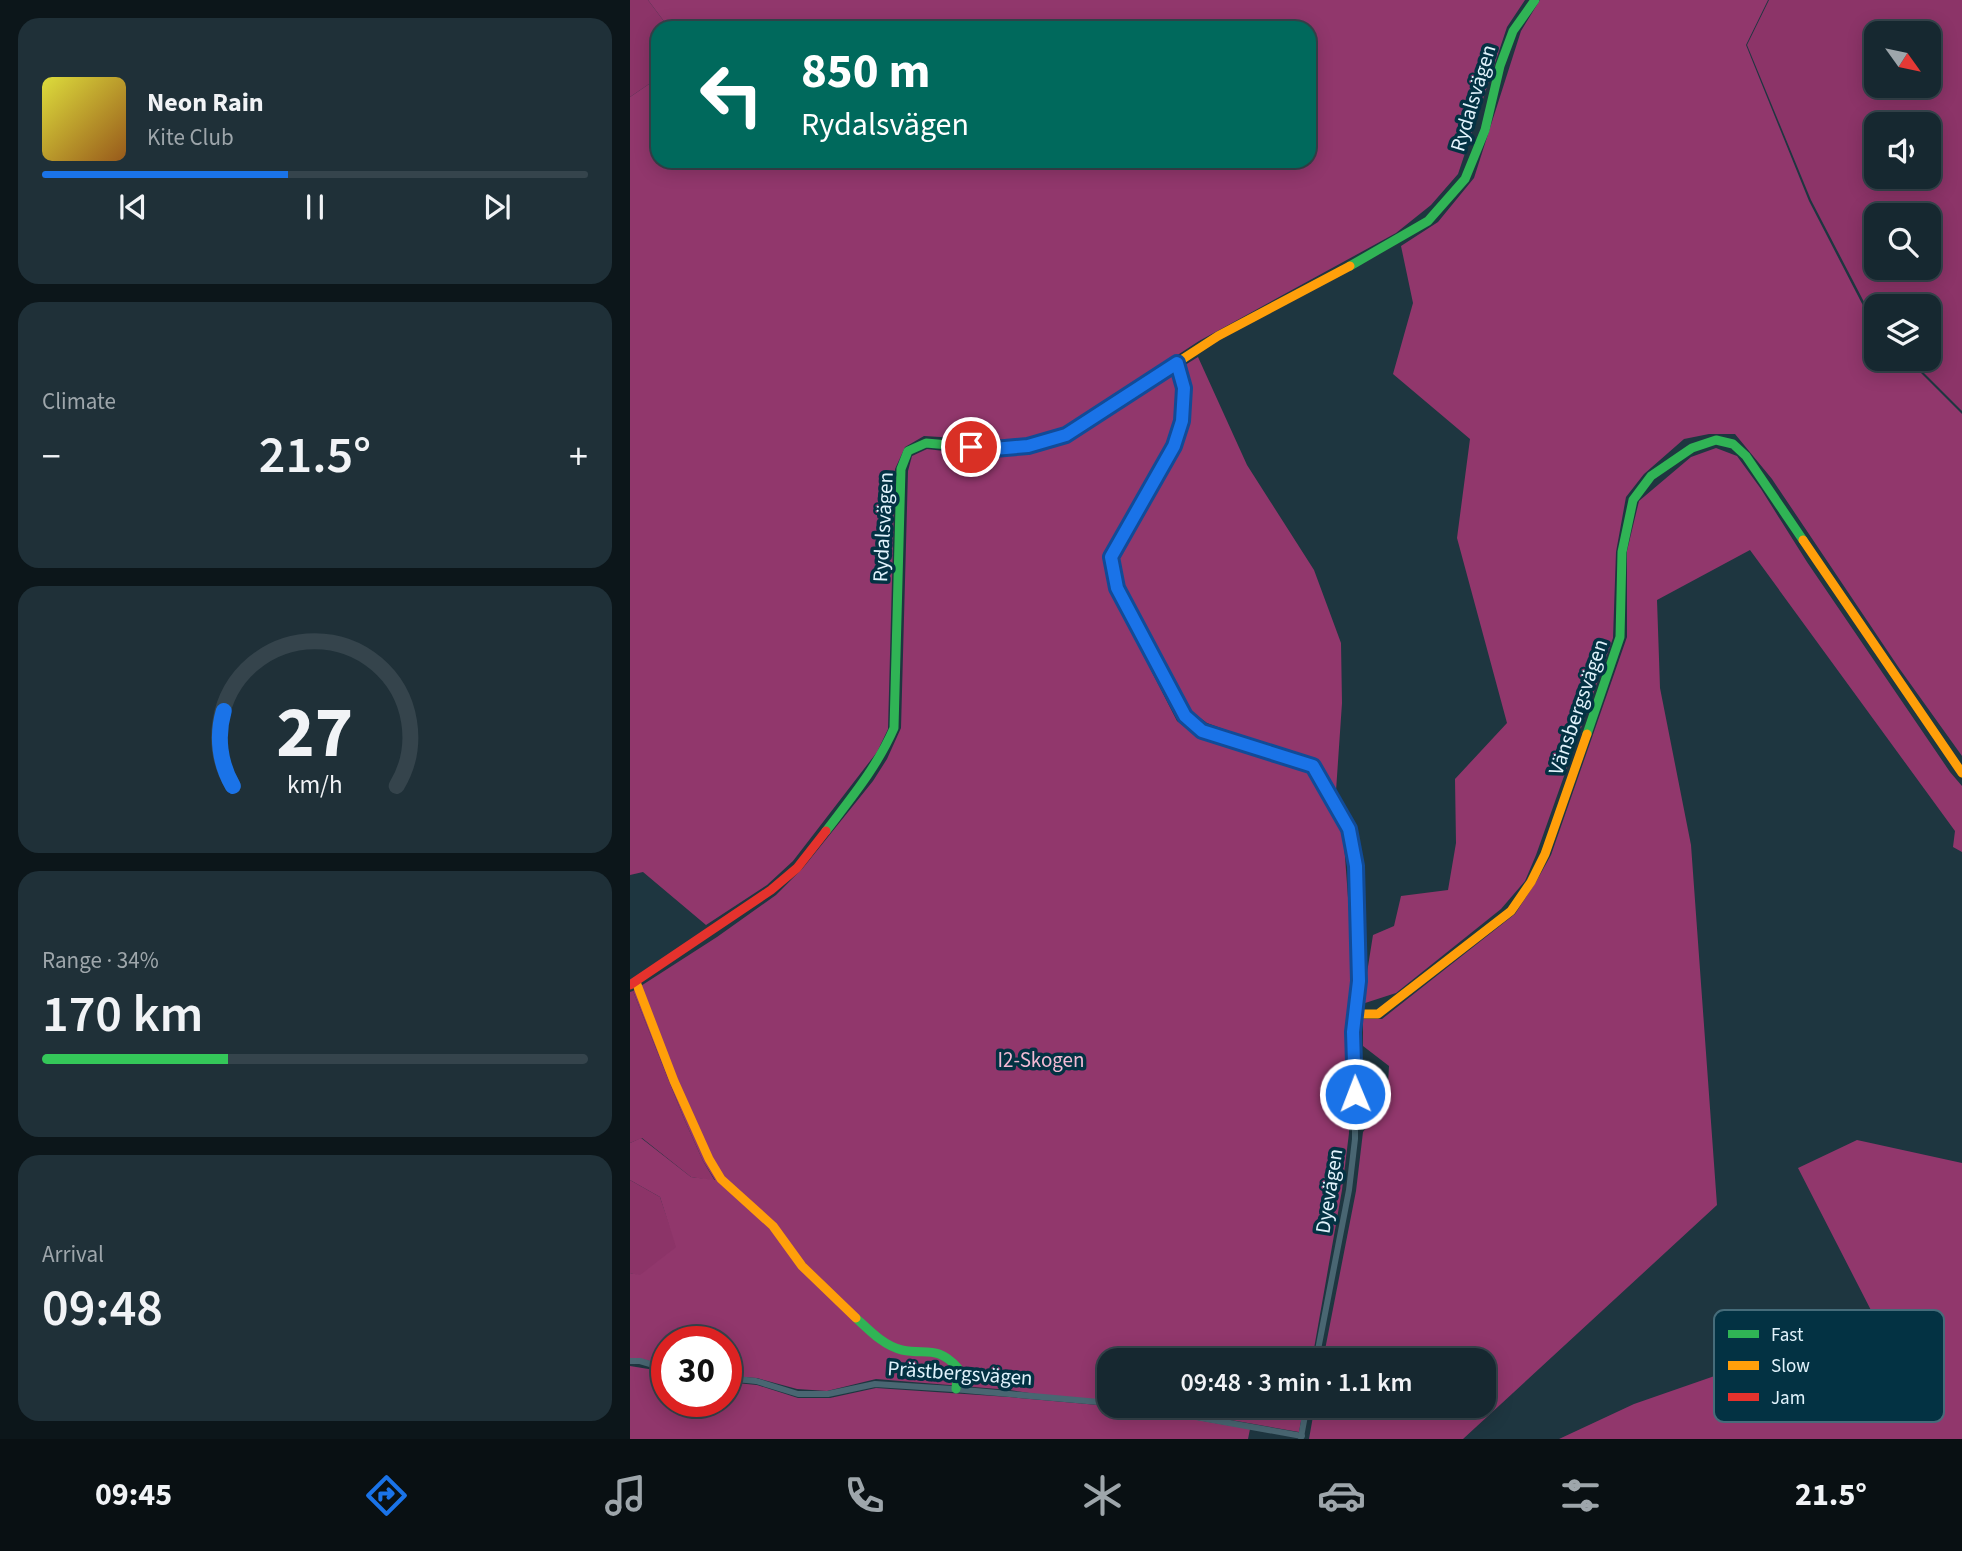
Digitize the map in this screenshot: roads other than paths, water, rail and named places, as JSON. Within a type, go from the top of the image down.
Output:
[{"type":"street","name":"Rydalsvägen","points":[[633,983],[771,890],[797,867],[867,778],[885,749],[894,728],[901,469],[908,451],[926,443],[994,449],[1028,446],[1066,435],[1218,336],[1429,222],[1465,179],[1485,130],[1500,66],[1513,31],[1535,0]]},
{"type":"street","name":"Dyevägen","points":[[1177,363],[1184,388],[1182,421],[1174,446],[1111,557],[1117,588],[1185,716],[1202,731],[1313,766],[1349,829],[1356,866],[1359,981],[1353,1032],[1355,1139],[1349,1190],[1318,1348]]},
{"type":"street","name":"Vänsbergsvägen","points":[[1356,1014],[1378,1014],[1390,1006],[1511,911],[1531,882],[1545,854],[1620,637],[1622,552],[1633,500],[1651,476],[1692,448],[1716,440],[1733,444],[1746,456],[1962,773]]},
{"type":"street","points":[[633,983],[709,1159],[721,1179],[774,1226],[802,1266],[871,1332],[887,1344],[902,1350],[932,1351],[949,1358],[958,1368],[956,1389]]},
{"type":"street","points":[[630,1361],[651,1364]]},
{"type":"street","name":"Prästbergsvägen","points":[[742,1380],[756,1381],[798,1394],[828,1394],[875,1384],[1097,1402]]},
{"type":"street","points":[[1199,1418],[1301,1437],[1305,1418]]},
{"type":"park label","name":"I2-Skogen","points":[[1041,1060]]}]
